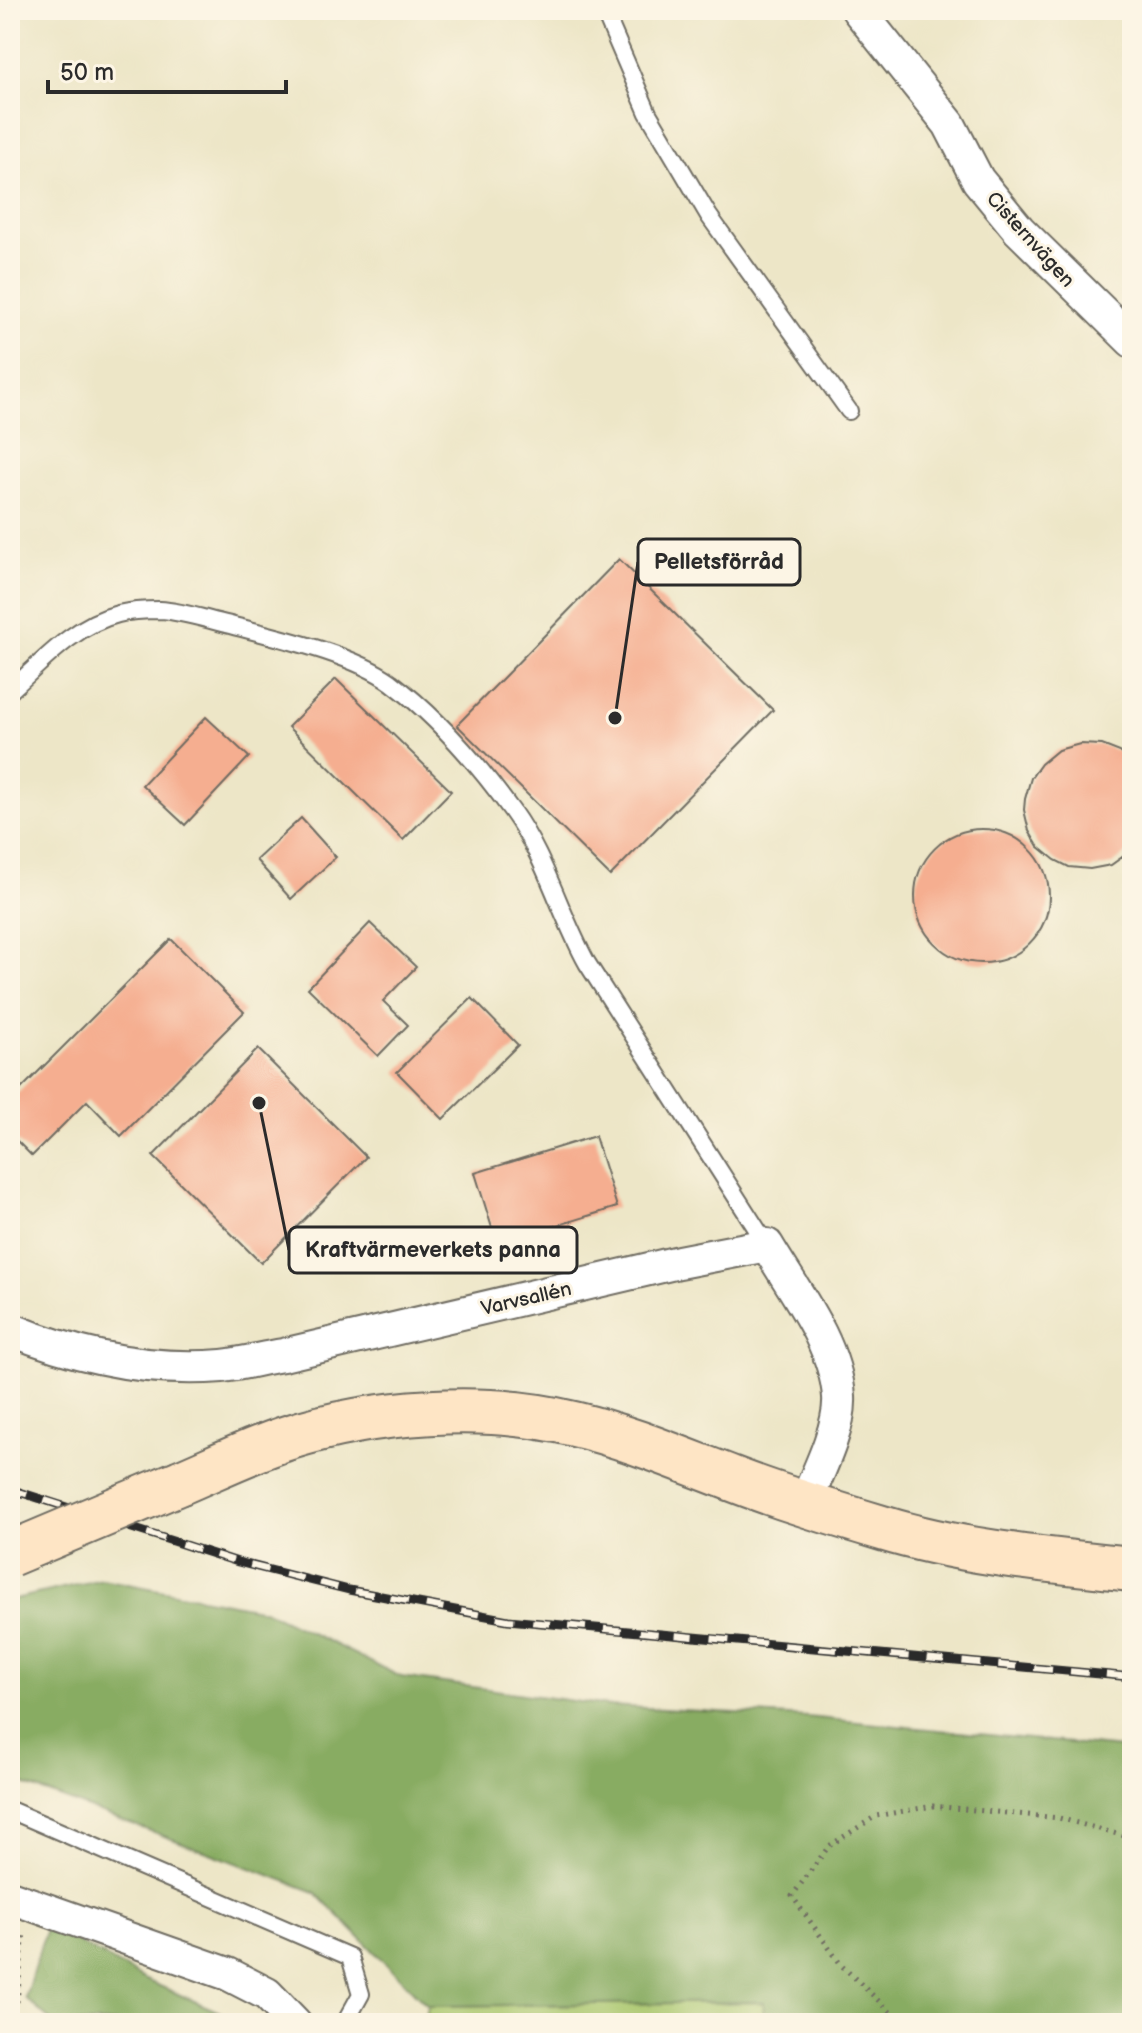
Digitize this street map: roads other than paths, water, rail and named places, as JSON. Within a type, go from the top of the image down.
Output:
[{"type":"street","name":"Cisternvägen","points":[[858,10],[949,124],[978,180],[1019,230],[1132,341]]},
{"type":"street","name":"Varvsallén","points":[[10,1329],[55,1348],[112,1361],[168,1366],[223,1366],[336,1343],[679,1262],[767,1245]]},
{"type":"street","points":[[767,1245],[812,1321],[830,1359],[839,1399],[831,1441],[805,1503]]},
{"type":"street","points":[[10,1554],[288,1438],[400,1416],[464,1412],[516,1413],[572,1423],[637,1441],[736,1481],[884,1529],[950,1546],[1024,1558],[1132,1569]]},
{"type":"street","points":[[18,1900],[228,1974],[267,1994],[295,2023]]},
{"type":"lane","points":[[607,10],[608,20],[648,113],[709,216],[849,411]]},
{"type":"lane","points":[[10,691],[71,636],[95,623],[119,614],[161,610],[258,632],[338,657],[390,681],[432,718],[472,761],[527,833],[587,963],[767,1245]]},
{"type":"lane","points":[[10,1810],[350,1957],[361,1994],[345,2023]]},
{"type":"railway","points":[[10,1489],[238,1562],[349,1590],[508,1620],[1132,1677]]},
{"type":"place","name":"Pelletsförråd","points":[[615,718]]},
{"type":"place","name":"Kraftvärmeverkets panna","points":[[259,1103]]}]
